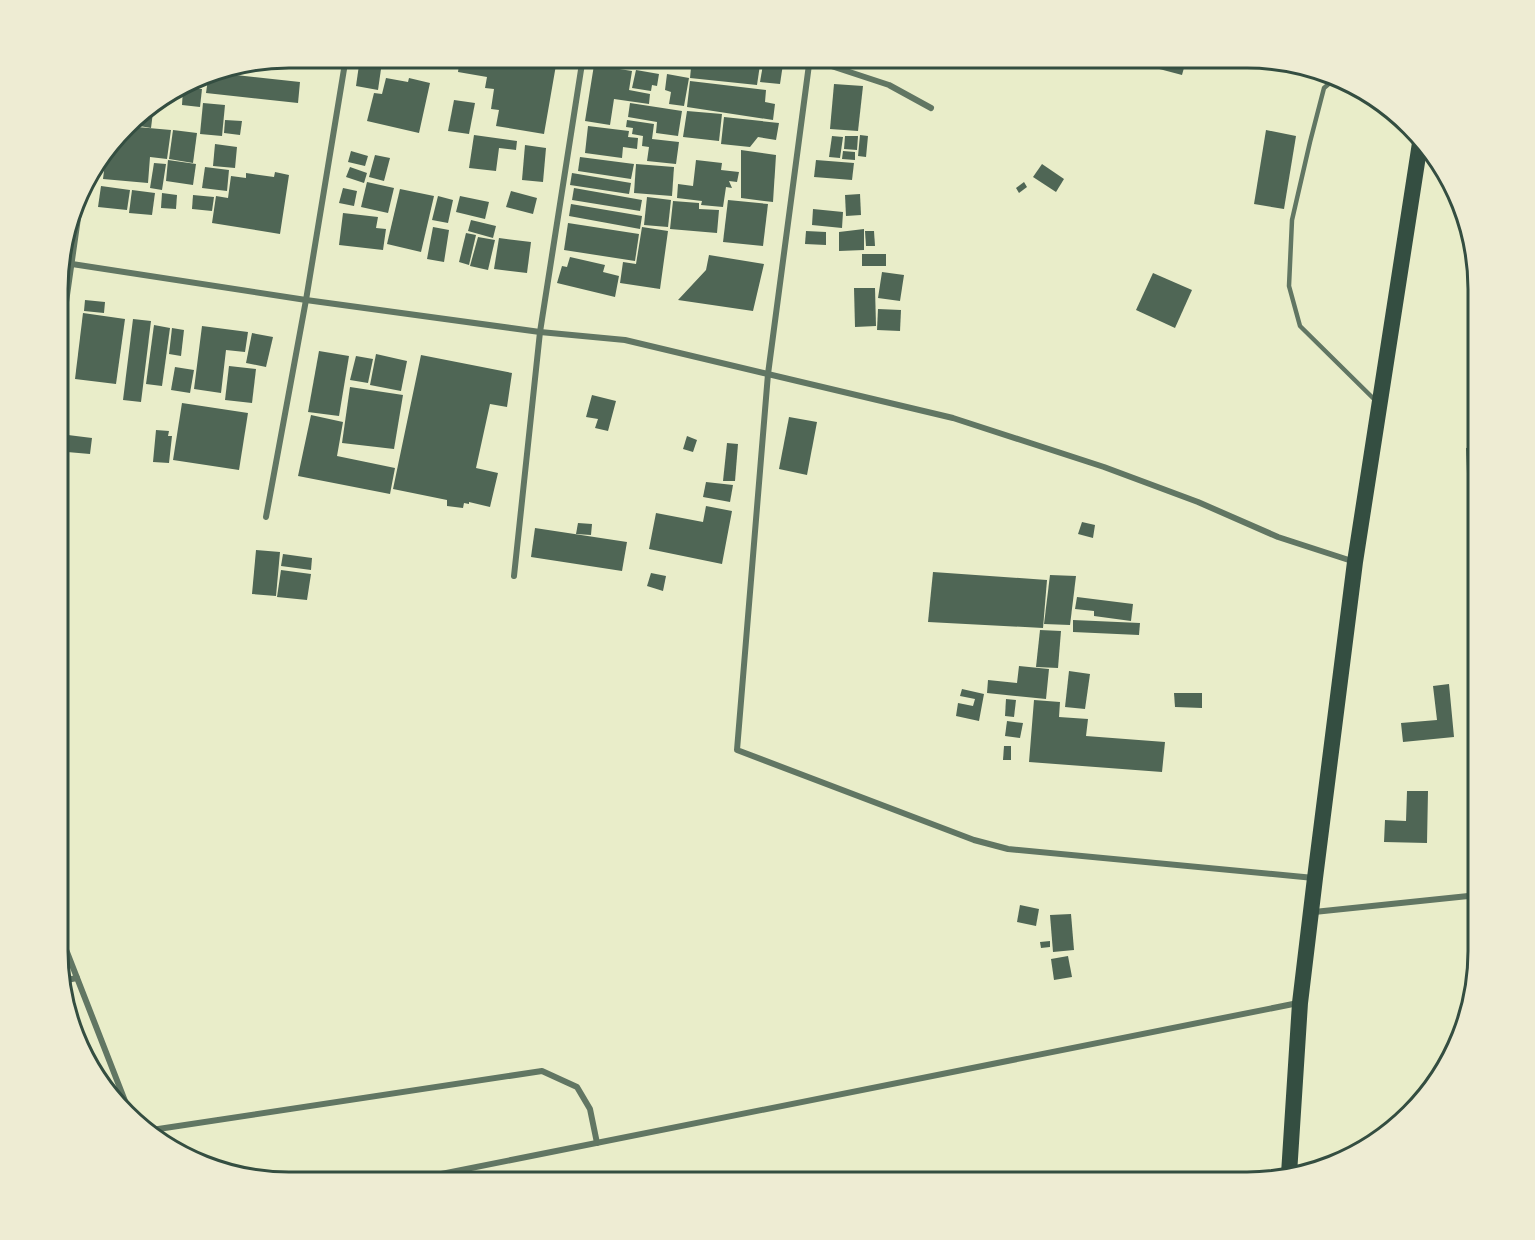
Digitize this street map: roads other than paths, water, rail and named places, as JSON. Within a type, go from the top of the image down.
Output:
[{"type":"highway","points":[[1289,1168],[1300,1003],[1355,562],[1419,150]]},
{"type":"street","points":[[266,517],[306,300],[344,68]]},
{"type":"street","points":[[514,576],[540,332],[581,68]]},
{"type":"street","points":[[809,68],[768,374],[738,750],[974,840],[1008,849],[1315,878]]},
{"type":"street","points":[[839,68],[889,85],[931,108]]},
{"type":"street","points":[[68,286],[77,224]]},
{"type":"street","points":[[71,264],[306,300],[540,332],[625,340],[953,418],[1104,467],[1198,502],[1278,537],[1355,562]]},
{"type":"street","points":[[1311,912],[1468,896]]},
{"type":"street","points":[[68,955],[126,1101]]},
{"type":"street","points":[[69,980],[77,978]]},
{"type":"street","points":[[451,1172],[1300,1003]]},
{"type":"street","points":[[157,1129],[542,1071],[576,1087],[590,1109],[597,1143]]},
{"type":"lane","points":[[1329,83],[1324,88],[1292,220],[1289,286],[1300,326],[1380,406]]}]
